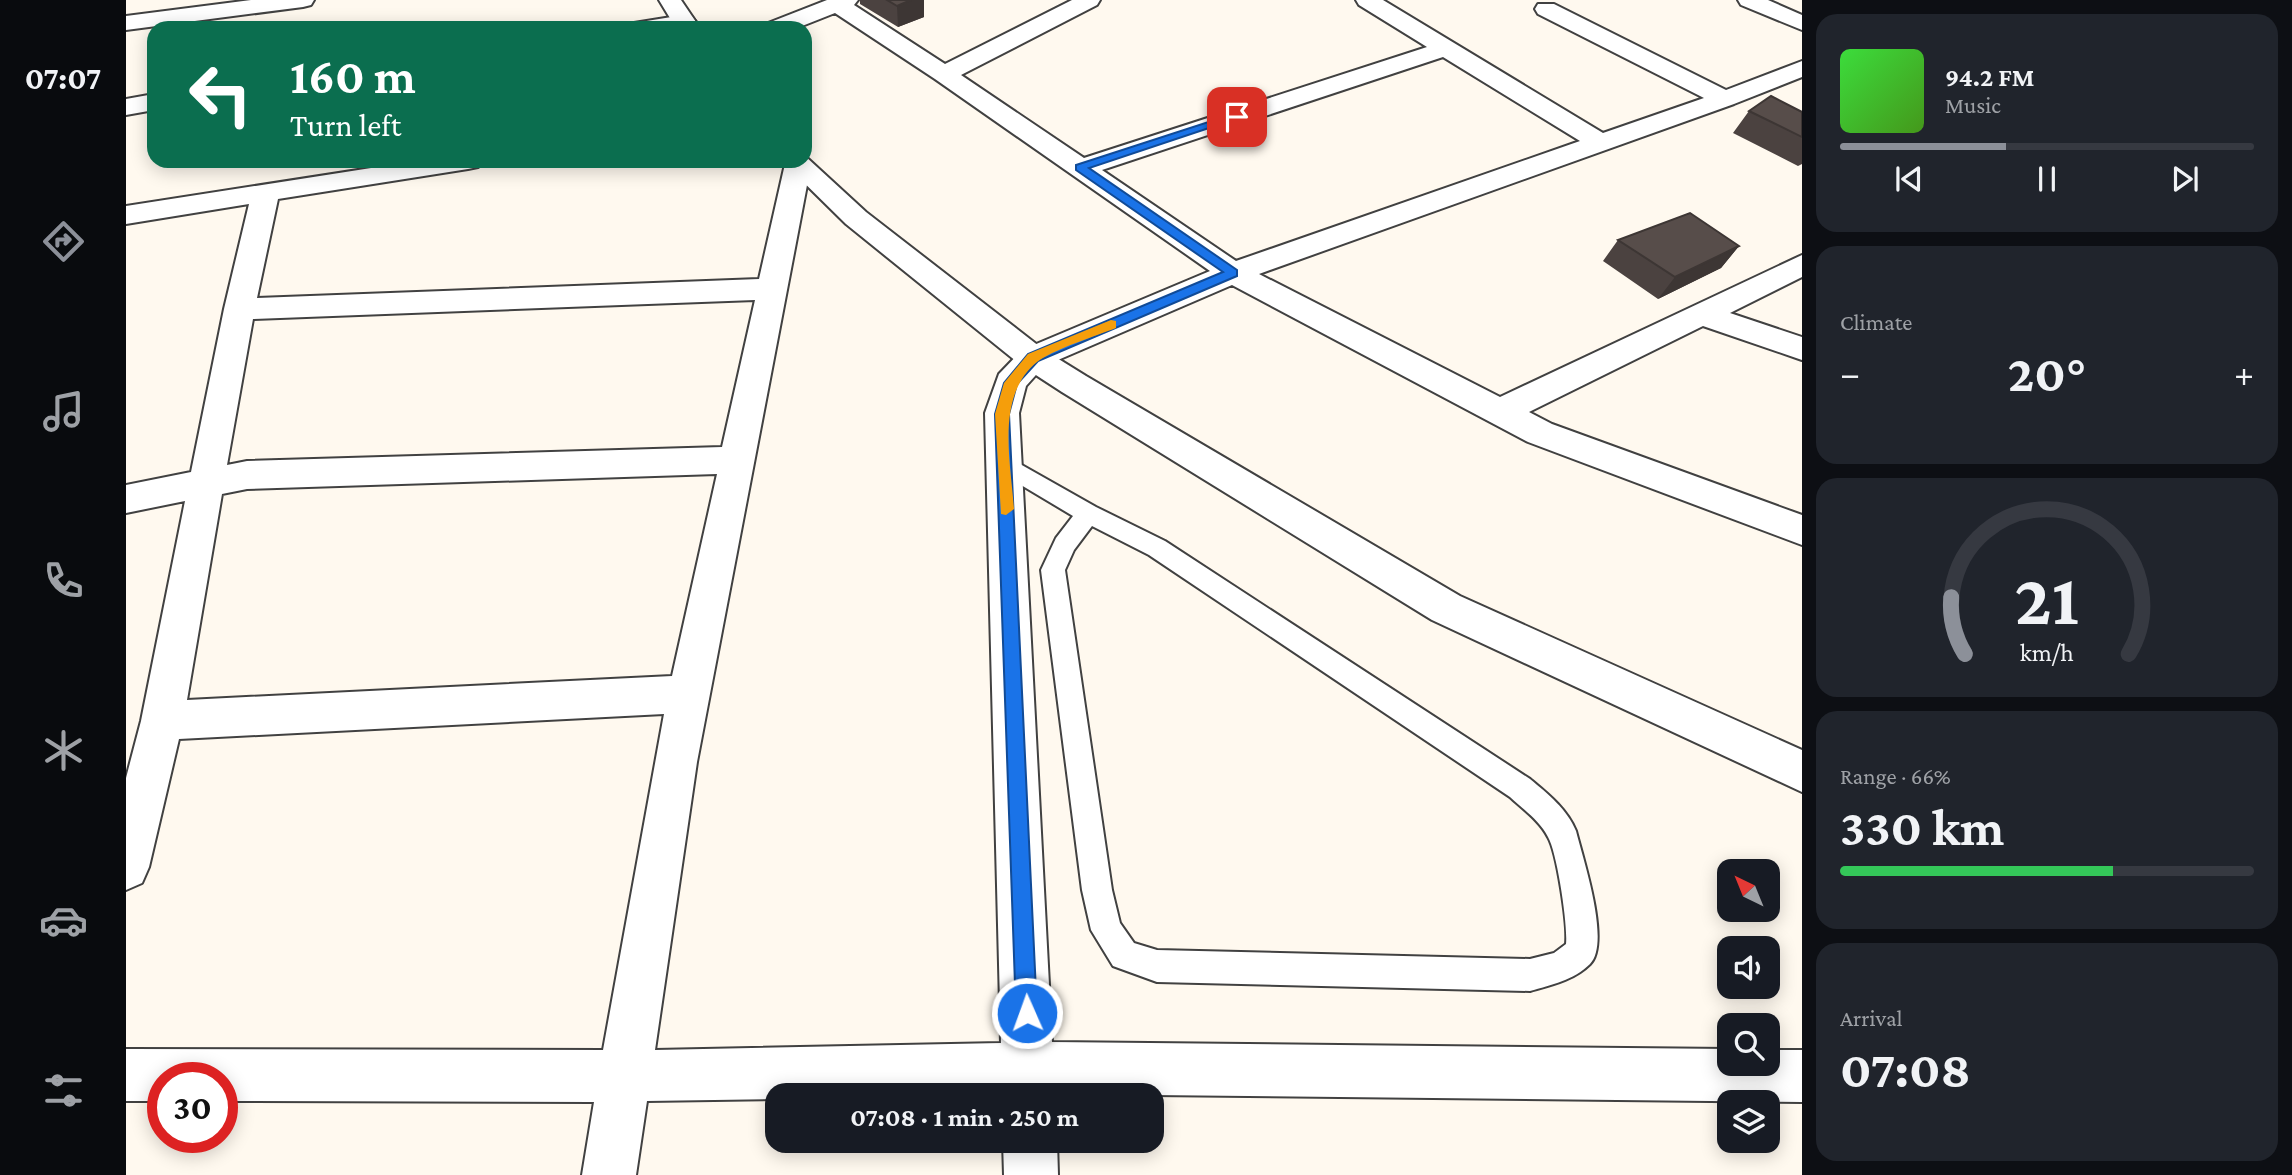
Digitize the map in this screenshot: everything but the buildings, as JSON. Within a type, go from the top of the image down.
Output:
[{"type":"street","points":[[126,5],[129,0]]},
{"type":"street","points":[[126,23],[303,0]]},
{"type":"street","points":[[670,0],[683,21]]},
{"type":"street","points":[[944,74],[1089,0]]},
{"type":"street","points":[[1367,0],[1601,143]]},
{"type":"street","points":[[1749,0],[1802,23]]},
{"type":"street","points":[[794,21],[842,2],[1233,273],[1540,433],[1802,530]]},
{"type":"street","points":[[1546,9],[1725,99]]},
{"type":"street","points":[[1080,168],[1446,48]]},
{"type":"street","points":[[1029,1082],[1002,414],[1011,383],[1033,358],[1233,273],[1725,99],[1802,68]]},
{"type":"street","points":[[126,107],[147,103]]},
{"type":"street","points":[[126,215],[425,168]]},
{"type":"street","points":[[609,1175],[675,762],[796,168]]},
{"type":"street","points":[[802,168],[856,218],[1033,358],[1446,608],[1802,771]]},
{"type":"street","points":[[126,867],[162,722],[239,310],[265,194]]},
{"type":"street","points":[[1500,411],[1802,265]]},
{"type":"street","points":[[239,310],[773,289]]},
{"type":"street","points":[[1701,314],[1802,349]]},
{"type":"street","points":[[126,499],[247,474],[738,460]]},
{"type":"street","points":[[162,722],[689,695]]},
{"type":"street","points":[[126,1075],[625,1076],[1029,1082],[1802,1076]]},
{"type":"street","points":[[1030,1153],[1031,1175]]},
{"type":"lane","points":[[1004,464],[1088,514],[1157,548],[1520,788],[1542,807],[1562,831],[1583,926],[1581,952],[1562,966],[1530,975],[1157,966],[1125,955],[1106,930],[1097,890],[1053,570],[1064,545],[1088,514]]},
{"type":"slow traffic","points":[[1006,509],[1002,414],[1011,383],[1033,358],[1111,324]]},
{"type":"route","points":[[1027,1013],[1002,414],[1011,383],[1033,358],[1233,273],[1080,168],[1237,117]]}]
